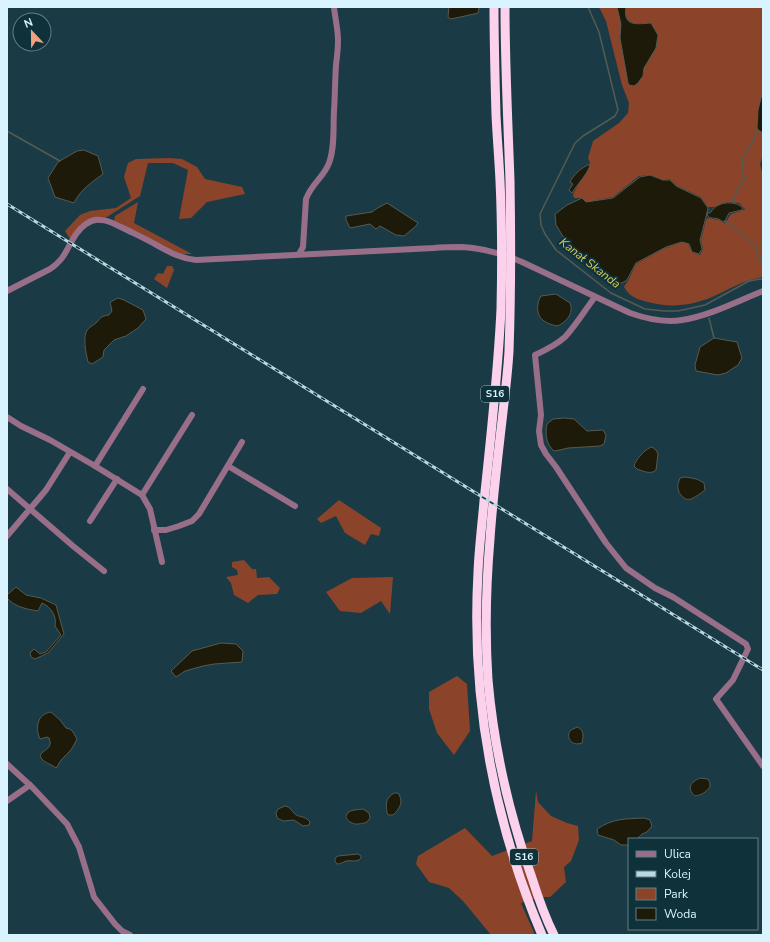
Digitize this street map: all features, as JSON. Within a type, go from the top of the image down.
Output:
[{"type":"highway","name":"S16","points":[[494,7],[495,86],[502,273],[501,310],[494,406],[480,535],[477,600],[479,680],[481,708],[488,756],[503,821],[514,859],[542,935]]},
{"type":"highway","name":"S16","points":[[505,7],[505,51],[510,181],[509,323],[501,440],[490,539],[486,633],[488,680],[494,728],[512,818],[537,893],[554,935]]},
{"type":"street","points":[[299,254],[303,247],[306,199],[314,184],[329,165],[333,144],[338,41],[334,7]]},
{"type":"street","points":[[7,291],[57,264],[77,234],[86,224],[99,219],[108,221],[176,255],[186,259],[196,260],[441,247],[463,247],[493,252],[532,267],[630,313],[662,321],[681,320],[704,315],[763,291]]},
{"type":"street","points":[[595,297],[564,338],[551,348],[535,355],[541,415],[538,431],[541,445],[606,543],[626,568],[655,588],[673,597],[746,644],[748,649],[733,680],[716,700],[763,766]]},
{"type":"street","points":[[95,466],[143,389]]},
{"type":"street","points":[[142,495],[192,415]]},
{"type":"street","points":[[7,417],[21,426],[50,440],[142,495],[150,509],[162,562]]},
{"type":"street","points":[[154,530],[166,530],[192,521],[199,514],[242,442]]},
{"type":"street","points":[[7,536],[46,490],[70,452]]},
{"type":"street","points":[[228,466],[295,506]]},
{"type":"street","points":[[90,521],[117,479]]},
{"type":"street","points":[[7,489],[104,571]]},
{"type":"street","points":[[7,764],[30,785],[67,824],[80,847],[94,897],[115,924],[122,931],[130,935]]},
{"type":"street","points":[[7,801],[30,785]]},
{"type":"green space","points":[[599,7],[617,7],[621,24],[620,38],[629,85],[643,76],[644,68],[656,48],[658,35],[651,23],[640,24],[629,21],[627,18],[626,7],[763,7],[763,90],[758,130],[763,133],[763,155],[760,164],[763,176],[763,277],[743,283],[705,300],[682,305],[660,305],[642,300],[631,295],[624,287],[636,264],[663,249],[682,242],[688,244],[692,252],[700,255],[703,249],[701,240],[706,220],[708,218],[719,220],[724,223],[731,214],[745,209],[739,203],[727,202],[714,207],[708,207],[701,197],[677,186],[670,179],[663,180],[650,175],[639,176],[613,197],[586,202],[582,198],[574,198],[573,194],[590,163],[588,158],[593,141],[619,123],[628,113],[629,103],[622,85],[606,21]]},
{"type":"green space","points":[[136,159],[182,159],[197,167],[205,179],[242,187],[245,194],[207,202],[191,218],[179,219],[188,170],[173,163],[148,163],[140,196],[107,217],[93,218],[70,239],[65,231],[80,215],[90,211],[116,208],[131,198],[124,177],[128,163]]},
{"type":"green space","points":[[138,202],[134,223],[192,254],[180,254],[114,221],[115,216]]},
{"type":"green space","points":[[167,266],[172,266],[174,270],[167,288],[154,279],[158,273],[163,274]]},
{"type":"green space","points":[[339,500],[381,528],[379,536],[371,534],[365,545],[345,533],[336,516],[321,523],[317,519]]},
{"type":"green space","points":[[244,560],[252,569],[256,569],[257,578],[269,577],[280,588],[277,594],[258,595],[248,603],[234,595],[231,583],[226,577],[238,575],[237,570],[232,567],[232,562]]},
{"type":"green space","points":[[393,577],[390,614],[381,601],[361,613],[340,611],[326,592],[352,578]]},
{"type":"green space","points":[[457,676],[467,684],[470,731],[454,755],[437,733],[429,709],[429,692]]},
{"type":"green space","points":[[536,791],[538,802],[551,816],[578,826],[579,840],[571,861],[564,867],[566,882],[550,897],[541,897],[521,903],[535,935],[491,935],[463,901],[449,888],[429,882],[416,864],[418,856],[465,828],[492,856],[532,841]]},
{"type":"water","points":[[449,7],[478,7],[479,9],[478,13],[451,19],[448,17]]},
{"type":"water","points":[[617,7],[626,7],[627,18],[632,23],[651,23],[658,35],[656,48],[644,68],[643,76],[634,86],[629,85],[628,83],[620,38],[621,24]]},
{"type":"water","points":[[763,90],[763,133],[757,128],[758,110]]},
{"type":"water","points":[[84,150],[98,156],[103,174],[83,190],[74,203],[55,197],[48,178],[58,162],[77,151]]},
{"type":"water","points":[[590,164],[585,175],[572,193],[569,190],[573,184],[570,182],[578,172]]},
{"type":"water","points":[[650,175],[663,180],[670,180],[676,186],[701,198],[708,208],[700,240],[702,249],[699,254],[692,252],[689,244],[682,242],[666,247],[636,263],[627,280],[622,283],[614,282],[591,268],[569,246],[556,225],[555,214],[567,205],[582,198],[586,202],[613,198],[640,177]]},
{"type":"water","points":[[387,203],[418,223],[416,226],[404,236],[396,235],[380,226],[376,229],[370,224],[350,228],[346,220],[346,216],[372,212]]},
{"type":"water","points":[[727,203],[738,204],[743,208],[742,210],[729,213],[723,222],[718,219],[708,217],[707,213],[710,213],[720,204]]},
{"type":"water","points":[[556,294],[570,303],[571,308],[571,313],[568,318],[562,324],[557,326],[547,323],[541,319],[538,313],[538,303],[541,296]]},
{"type":"water","points":[[118,298],[143,310],[146,319],[138,328],[126,336],[114,340],[104,350],[103,357],[92,364],[88,362],[86,354],[86,332],[102,317],[109,315],[112,311],[110,302]]},
{"type":"water","points":[[714,338],[737,342],[742,358],[738,365],[726,373],[718,375],[696,371],[695,365],[700,347]]},
{"type":"water","points":[[553,419],[574,419],[587,431],[603,430],[606,435],[604,444],[600,446],[568,448],[554,451],[549,445],[547,439],[547,424]]},
{"type":"water","points":[[652,447],[658,454],[656,470],[652,472],[644,472],[637,469],[634,466],[637,460],[644,452]]},
{"type":"water","points":[[685,477],[704,483],[705,490],[689,500],[684,498],[678,490],[678,486],[680,478]]},
{"type":"water","points":[[16,587],[26,595],[41,598],[56,605],[64,634],[48,653],[35,659],[31,657],[30,653],[34,649],[40,654],[46,652],[61,635],[55,626],[55,619],[51,609],[42,603],[38,611],[17,606],[7,598],[7,595]]},
{"type":"water","points":[[221,643],[236,644],[243,651],[242,662],[203,666],[185,671],[176,677],[171,671],[192,651]]},
{"type":"water","points":[[51,712],[66,728],[73,732],[77,739],[70,751],[61,760],[56,768],[41,758],[40,755],[48,748],[50,741],[47,737],[40,739],[38,735],[38,722],[46,713]]},
{"type":"water","points":[[577,727],[580,728],[583,738],[582,743],[575,744],[569,738],[569,732]]},
{"type":"water","points":[[700,778],[708,779],[710,787],[704,793],[695,796],[690,788],[694,781]]},
{"type":"water","points":[[394,793],[398,793],[401,802],[398,810],[393,815],[389,815],[387,813],[386,806],[389,797]]},
{"type":"water","points":[[285,806],[290,808],[297,815],[308,820],[310,822],[309,825],[303,826],[294,820],[283,821],[277,818],[276,813],[278,809]]},
{"type":"water","points":[[363,809],[369,813],[370,818],[367,822],[356,824],[351,823],[347,819],[346,817],[349,812]]},
{"type":"water","points":[[644,818],[650,820],[652,826],[647,832],[638,838],[628,838],[628,845],[621,845],[614,840],[598,835],[597,829],[603,825],[620,820]]},
{"type":"water","points":[[358,854],[361,858],[357,861],[346,861],[337,864],[335,861],[335,858],[338,856]]},
{"type":"waterway","name":"Kanał Skanda","points":[[588,7],[599,32],[618,110],[615,116],[583,136],[575,143],[540,214],[541,225],[545,234],[556,250],[611,293],[645,309],[678,311],[705,305],[749,281],[763,279]]},
{"type":"waterway","points":[[734,203],[737,190],[745,181],[742,165],[744,155],[751,145],[758,130]]},
{"type":"waterway","points":[[7,131],[60,161]]},
{"type":"waterway","points":[[725,221],[756,246],[758,256],[763,267]]},
{"type":"waterway","points":[[709,318],[714,338]]},
{"type":"railway","points":[[7,204],[763,670]]}]
